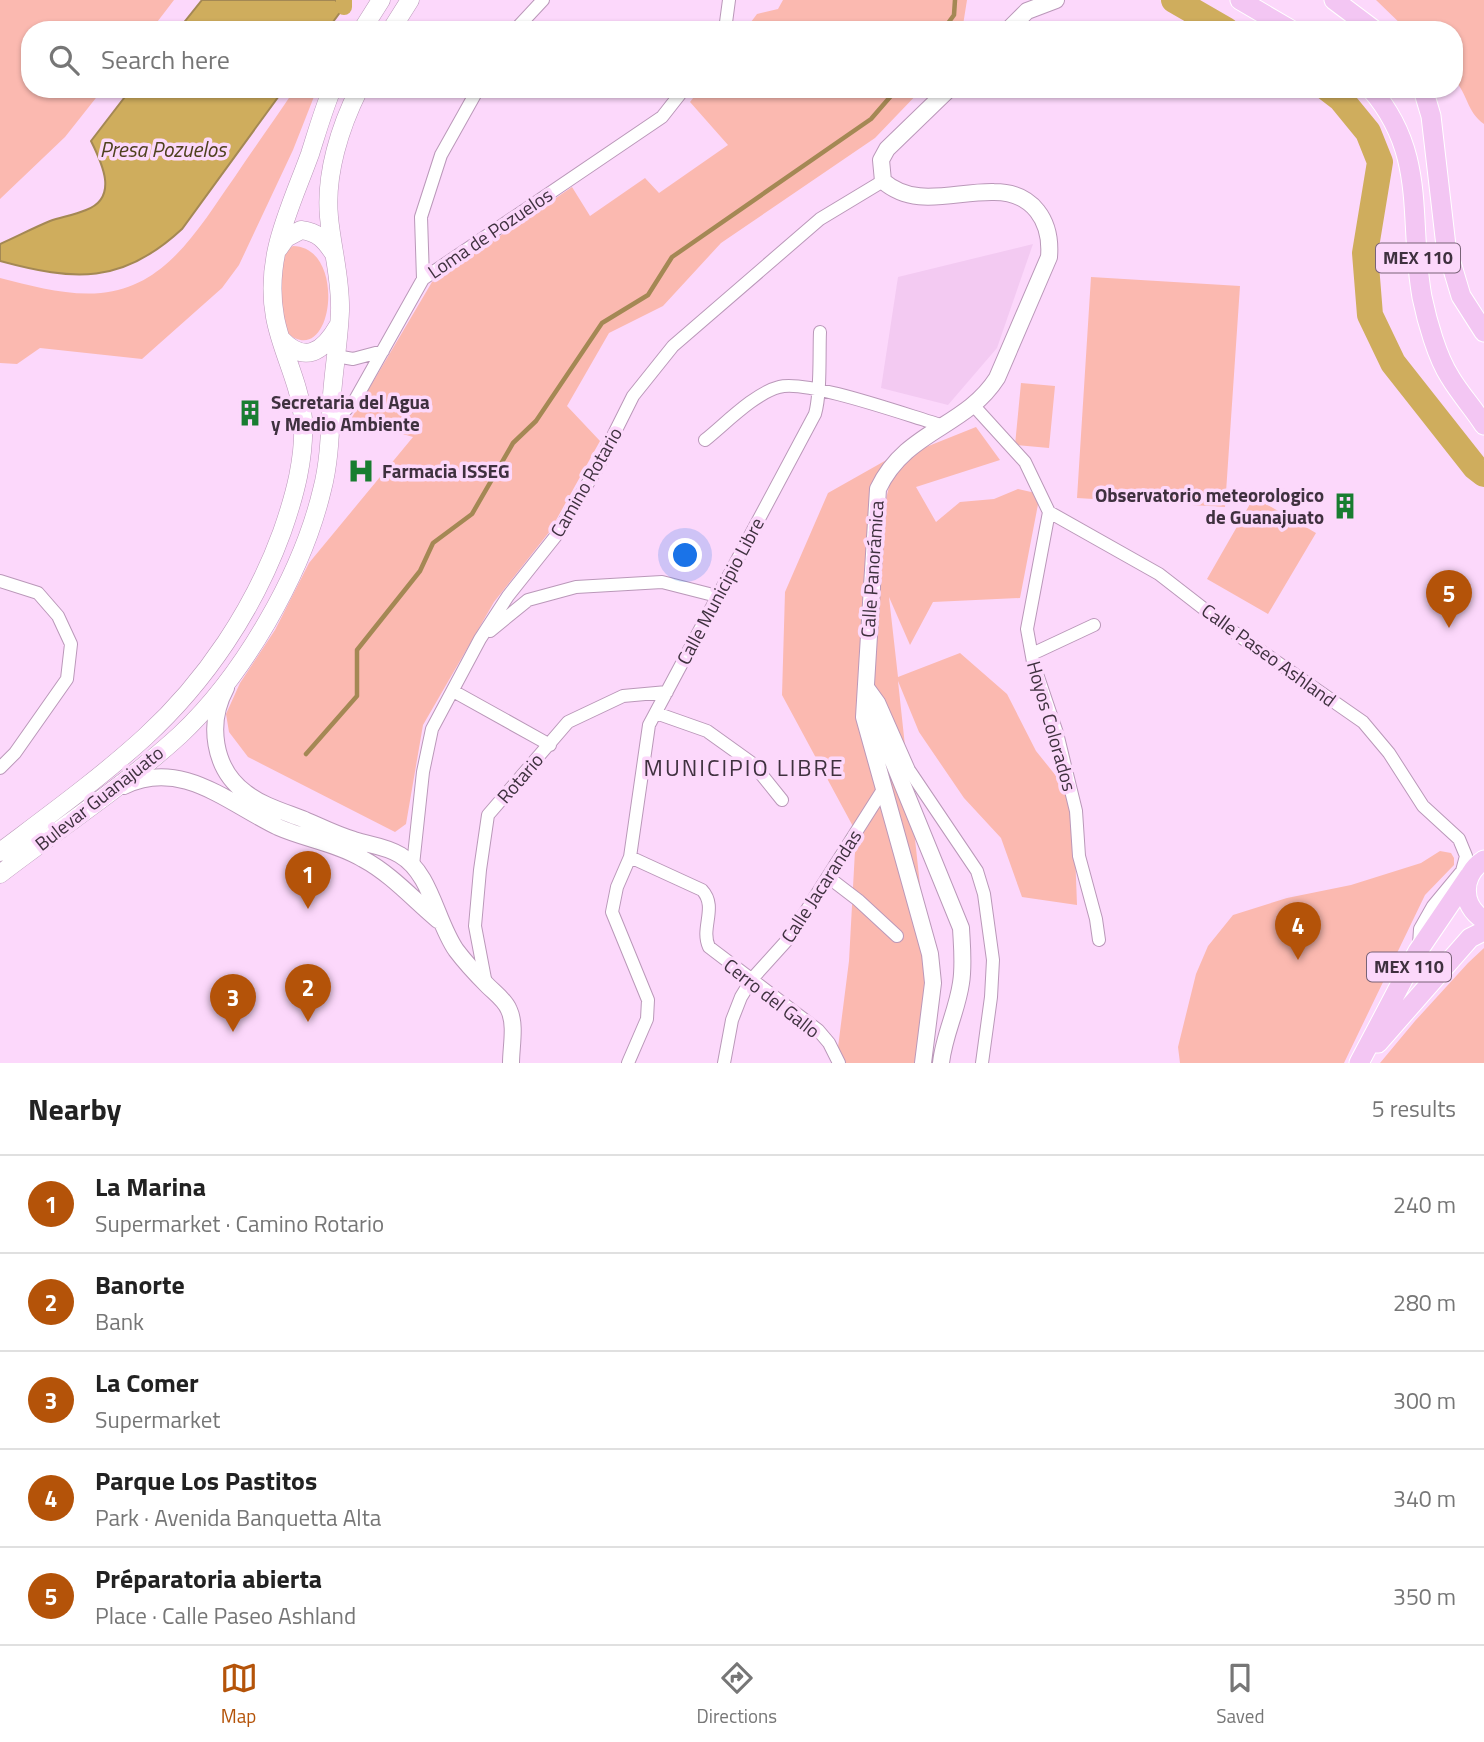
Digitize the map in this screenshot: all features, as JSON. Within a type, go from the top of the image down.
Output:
[{"type":"main road","points":[[368,21],[381,0]]},
{"type":"main road","points":[[397,21],[410,0]]},
{"type":"main road","points":[[1240,0],[1276,21]]},
{"type":"main road","points":[[1334,0],[1362,21]]},
{"type":"main road","name":"Bulevar Guanajuato","points":[[0,852],[145,737],[192,688],[228,638],[251,600],[274,553],[293,503],[303,455],[301,407],[275,318],[271,281],[282,229],[329,98]]},
{"type":"main road","name":"Bulevar Guanajuato","points":[[0,874],[116,790],[182,733],[259,637],[280,598],[311,529],[323,489],[341,292],[329,213],[333,161],[356,98]]},
{"type":"main road","name":"MEX 110","points":[[1378,98],[1396,124],[1412,172],[1422,296],[1429,326],[1448,376],[1483,423]]},
{"type":"main road","name":"MEX 110","points":[[1426,98],[1431,116],[1441,219],[1449,258],[1461,296],[1484,332]]},
{"type":"main road","points":[[276,255],[286,238],[301,230],[316,233],[323,238],[335,257]]},
{"type":"main road","points":[[281,339],[299,352],[316,351],[332,336],[339,323]]},
{"type":"main road","name":"MEX 110","points":[[1360,1063],[1418,951],[1469,876],[1484,860]]},
{"type":"main road","points":[[1469,876],[1466,897],[1470,907],[1484,920]]},
{"type":"main road","name":"MEX 110","points":[[1360,1063],[1470,938],[1484,931]]},
{"type":"street","points":[[524,21],[543,0]]},
{"type":"street","points":[[726,21],[729,0]]},
{"type":"street","points":[[1017,21],[1027,11],[1056,0]]},
{"type":"street","name":"Loma de Pozuelos","points":[[422,279],[421,217],[441,155],[473,98]]},
{"type":"street","name":"Loma de Pozuelos","points":[[422,279],[662,117],[677,98]]},
{"type":"street","points":[[883,181],[881,160],[887,149],[940,98]]},
{"type":"street","name":"Calle Panorámica","points":[[883,181],[903,194],[921,197],[995,192],[1011,195],[1036,209],[1048,228],[1050,242],[1049,257],[1044,270],[997,378],[988,392],[974,406],[941,425],[895,460],[878,489],[864,717],[912,882],[932,969],[932,998],[923,1063]]},
{"type":"street","name":"Camino Rotario","points":[[412,865],[423,772],[432,729],[480,639],[508,597],[555,537],[596,470],[633,396],[673,346],[821,219],[883,181]]},
{"type":"street","points":[[330,427],[355,400],[422,279]]},
{"type":"street","name":"Calle Municipio Libre","points":[[628,1063],[647,1019],[648,1000],[612,912],[617,887],[630,857],[649,725],[815,414],[819,402],[817,389],[820,332]]},
{"type":"street","points":[[336,356],[353,359],[383,351]]},
{"type":"street","points":[[705,440],[752,403],[778,387],[794,384],[941,425]]},
{"type":"street","points":[[974,406],[1025,462],[1049,512]]},
{"type":"street","name":"Hoyos Colorados","points":[[1049,512],[1027,629],[1076,811],[1079,856],[1099,940]]},
{"type":"street","name":"Calle Paseo Ashland","points":[[1049,512],[1158,574],[1235,633],[1363,722],[1389,753],[1423,806],[1459,839],[1465,856],[1462,871],[1433,906],[1420,929],[1418,951]]},
{"type":"street","points":[[0,581],[38,593],[58,616],[71,644],[67,679],[15,753],[0,768]]},
{"type":"street","points":[[480,639],[528,600],[576,587],[662,582],[717,596]]},
{"type":"street","points":[[1032,654],[1094,625]]},
{"type":"street","points":[[237,667],[218,705],[215,722],[219,757],[235,784],[259,801],[354,840],[387,849],[401,855],[412,865],[428,887],[440,922],[456,950],[509,1010],[512,1023],[511,1063]]},
{"type":"street","points":[[865,688],[879,702],[909,770],[977,871],[984,894],[993,960],[982,1063]]},
{"type":"street","name":"Calle Panorámica","points":[[865,688],[961,928],[961,985],[943,1044],[941,1063]]},
{"type":"street","points":[[453,691],[550,745]]},
{"type":"street","name":"Rotario","points":[[486,985],[475,926],[488,815],[568,722],[624,696],[667,692]]},
{"type":"street","points":[[656,713],[707,731],[753,764],[782,800]]},
{"type":"street","points":[[116,790],[141,777],[158,776],[191,782],[278,827],[338,847],[364,859],[440,922]]},
{"type":"street","name":"Calle Jacarandas","points":[[724,1063],[732,1020],[741,997],[752,979],[789,938],[884,788]]},
{"type":"street","name":"Cerro del Gallo","points":[[630,857],[702,891],[709,897],[705,939],[709,947],[818,1030],[829,1043],[839,1063]]},
{"type":"street","points":[[0,882],[19,859]]},
{"type":"street","points":[[828,877],[897,936]]},
{"type":"shaded area","points":[[0,0],[174,0],[158,21],[21,21],[21,98],[96,98],[65,137],[0,199]]},
{"type":"shaded area","points":[[783,0],[967,0],[964,21],[752,21],[757,14],[778,9]]},
{"type":"shaded area","points":[[1376,0],[1484,0],[1484,124],[1474,114],[1463,93],[1463,21],[1398,21]]},
{"type":"shaded area","points":[[289,98],[313,98],[293,150],[239,265],[222,288],[142,359],[40,348],[17,364],[0,363],[0,278],[75,293],[101,293],[124,288],[163,267],[180,251]]},
{"type":"shaded area","points":[[693,98],[913,98],[875,138],[721,243],[663,306],[609,333],[567,406],[600,441],[550,531],[494,602],[423,725],[406,824],[395,832],[248,757],[229,732],[226,714],[240,683],[275,630],[309,563],[413,437],[351,419],[432,282],[572,187],[590,216],[645,178],[659,193],[728,145],[690,102]]},
{"type":"shaded area","points":[[1033,244],[997,348],[948,405],[881,388],[898,277]]},
{"type":"shaded area","points":[[293,246],[310,252],[322,265],[327,284],[328,304],[324,322],[315,336],[303,340],[287,333],[278,286],[280,263],[285,253]]},
{"type":"shaded area","points":[[1091,277],[1240,286],[1225,507],[1077,498]]},
{"type":"shaded area","points":[[1021,383],[1055,386],[1049,448],[1015,445]]},
{"type":"shaded area","points":[[976,427],[1000,460],[916,487],[936,522],[960,502],[994,499],[1018,489],[1040,494],[1020,598],[933,602],[910,645],[889,597],[898,677],[960,653],[1007,694],[1036,751],[1073,797],[1077,905],[1022,897],[1001,838],[964,798],[919,732],[898,681],[932,997],[914,1063],[836,1063],[849,961],[856,832],[782,695],[785,592],[828,493],[913,445],[906,455]],"holes":[[[892,473],[882,517],[878,489]]]},
{"type":"shaded area","points":[[1254,497],[1316,533],[1268,614],[1207,579]]},
{"type":"shaded area","points":[[1440,851],[1451,853],[1454,865],[1425,895],[1344,1063],[1180,1063],[1178,1047],[1196,974],[1208,946],[1233,915],[1287,898],[1351,885],[1421,863]]},
{"type":"shaded area","points":[[1484,948],[1484,1063],[1380,1063],[1415,1021]]},
{"type":"water","points":[[202,0],[335,0],[344,7],[334,21],[185,21]]},
{"type":"water","name":"Presa Pozuelos","points":[[124,98],[277,98],[182,229],[139,260],[96,274],[51,272],[0,261],[0,244],[50,221],[86,210],[102,197],[105,179],[100,159],[91,141]]},
{"type":"waterway","points":[[344,0],[344,7]]},
{"type":"waterway","points":[[950,21],[954,15],[955,0]]},
{"type":"waterway","points":[[1174,0],[1210,21]]},
{"type":"waterway","points":[[306,754],[357,696],[357,650],[420,571],[433,543],[472,514],[513,443],[536,421],[602,323],[648,295],[672,257],[871,119],[889,98]]},
{"type":"waterway","points":[[1340,98],[1368,132],[1380,162],[1365,253],[1370,315],[1393,363],[1475,467],[1484,474]]},
{"type":"place","name":"Secretaria del Agua y Medio Ambiente","points":[[250,413]]},
{"type":"place","name":"Farmacia ISSEG","points":[[361,471]]},
{"type":"place","name":"Observatorio meteorologico de Guanajuato","points":[[1345,506]]},
{"type":"place","name":"Préparatoria abierta","points":[[1449,628]]},
{"type":"place","name":"La Marina","points":[[308,909]]},
{"type":"place","name":"Parque Los Pastitos","points":[[1298,960]]},
{"type":"place","name":"Banorte","points":[[308,1022]]},
{"type":"place","name":"La Comer","points":[[233,1032]]},
{"type":"district","name":"MUNICIPIO LIBRE","points":[[744,768]]}]
